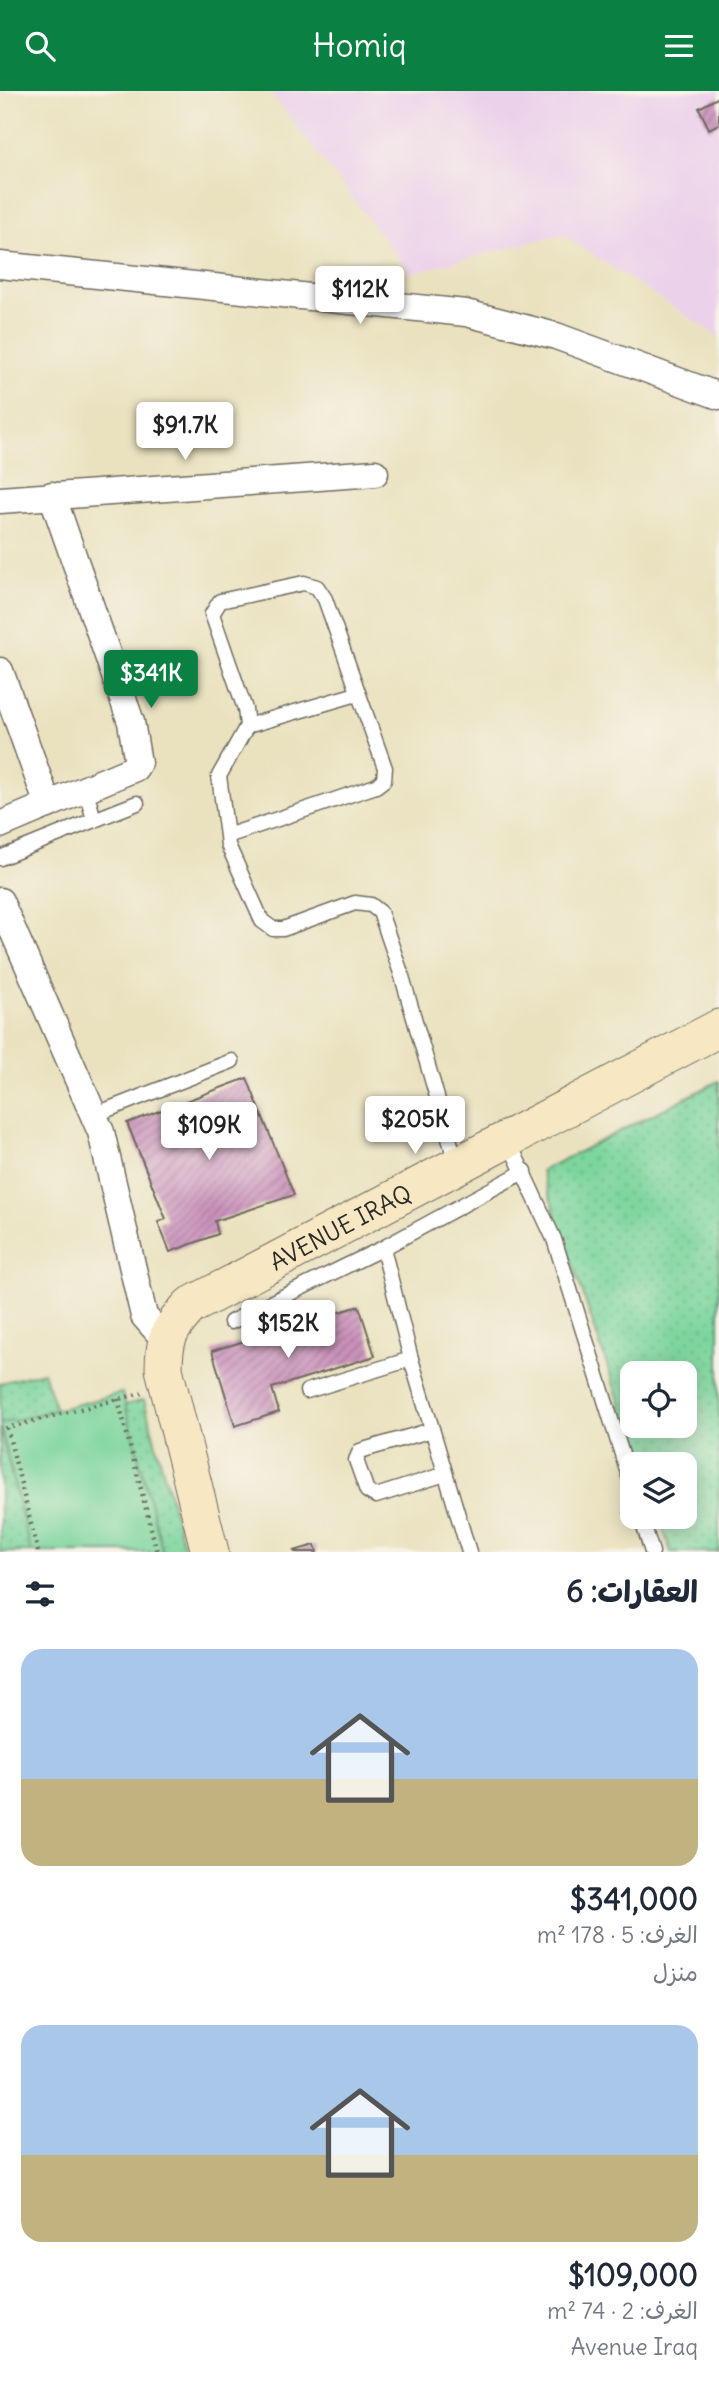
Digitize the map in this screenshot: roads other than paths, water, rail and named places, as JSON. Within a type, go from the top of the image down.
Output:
[{"type":"street","points":[[0,265],[466,313],[556,336],[719,397]]},
{"type":"street","points":[[0,500],[375,473]]},
{"type":"street","points":[[0,825],[135,768],[138,755],[131,722],[52,495]]},
{"type":"street","points":[[0,671],[48,805]]},
{"type":"street","points":[[0,901],[101,1132],[145,1316],[165,1340],[167,1387],[210,1552]]},
{"type":"street","name":"AVENUE IRAQ","points":[[165,1340],[175,1323],[203,1297],[457,1167],[517,1156],[719,1028]]},
{"type":"lane","points":[[226,835],[376,786],[384,780],[385,768],[325,599],[317,587],[304,583],[220,601],[212,614],[246,709],[247,726],[219,776],[226,835],[262,921],[273,929],[283,929],[355,903],[371,905],[380,912],[401,972],[457,1167]]},
{"type":"lane","points":[[247,726],[357,694]]},
{"type":"lane","points":[[86,790],[94,820]]},
{"type":"lane","points":[[0,858],[137,803]]},
{"type":"lane","points":[[94,1115],[232,1061]]},
{"type":"lane","points":[[232,1322],[383,1248],[517,1156],[554,1239],[621,1452]]},
{"type":"lane","points":[[383,1248],[411,1359],[469,1552]]},
{"type":"lane","points":[[307,1391],[411,1359]]},
{"type":"lane","points":[[432,1430],[360,1451],[356,1460],[367,1491],[376,1496],[445,1474]]},
{"type":"lane","points":[[645,1529],[652,1552]]}]
